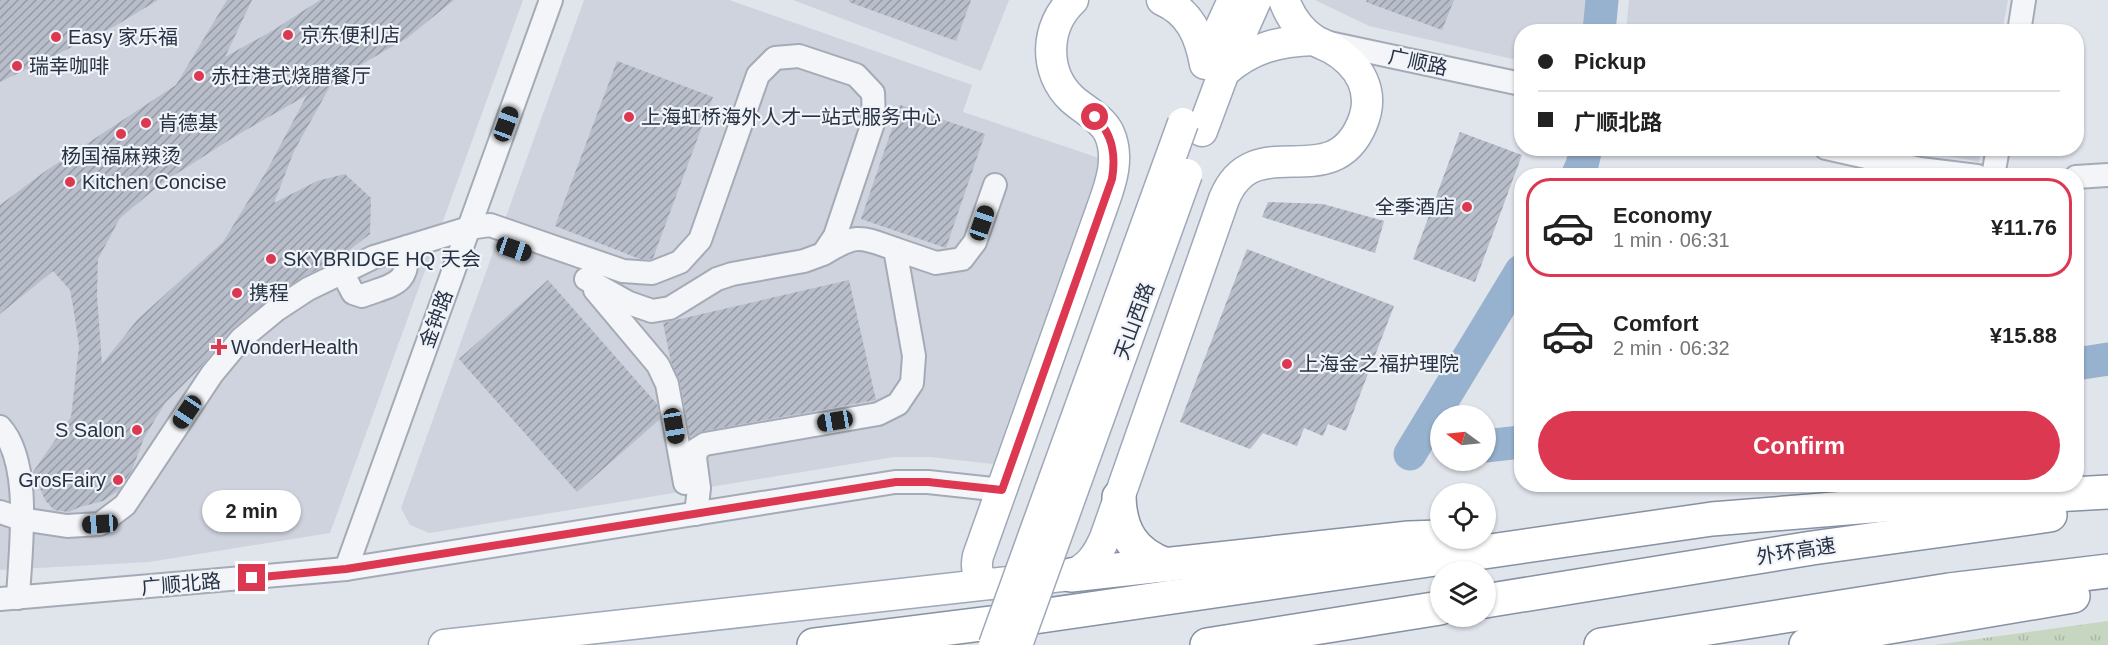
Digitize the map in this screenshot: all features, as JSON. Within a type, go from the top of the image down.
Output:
[{"type":"highway","points":[[814,645],[1018,619],[1564,538],[1712,519],[1896,504],[2108,492]]},
{"type":"highway","points":[[1119,497],[1122,519],[1131,540],[1144,554],[1166,565]]},
{"type":"highway","name":"外环高速","points":[[1496,599],[1812,548],[2108,508]]},
{"type":"highway","points":[[1071,575],[1430,537]]},
{"type":"highway","points":[[1496,537],[1564,538]]},
{"type":"highway","points":[[1601,645],[1949,590],[2108,571]]},
{"type":"highway","points":[[1806,645],[1883,628],[2108,590]]},
{"type":"highway","points":[[1208,645],[1430,610]]},
{"type":"main road","points":[[992,584],[982,580],[978,574],[978,556],[1103,206],[1113,172],[1113,148],[1108,131],[1066,91],[1054,68],[1051,49],[1053,31],[1059,16],[1073,0]]},
{"type":"main road","name":"天山西路","points":[[1017,645],[1214,68],[1233,0]]},
{"type":"main road","name":"天山西路","points":[[1214,68],[1256,0]]},
{"type":"main road","points":[[444,645],[1071,575],[1087,566],[1095,558],[1105,538],[1224,199],[1231,186],[1243,173],[1260,164],[1282,160],[1316,161],[1332,157],[1349,144],[1361,125],[1367,102],[1364,79],[1347,59],[1314,40],[1296,23],[1284,0]]},
{"type":"main road","points":[[1175,1],[1194,27],[1214,68],[1268,45],[1314,40]]},
{"type":"main road","name":"天山西路","points":[[994,645],[1193,127]]},
{"type":"main road","points":[[941,590],[953,585],[966,573],[978,556]]},
{"type":"street","name":"金钟路","points":[[346,569],[551,0]]},
{"type":"street","points":[[2020,24],[2025,0]]},
{"type":"street","name":"广顺路","points":[[1314,40],[1514,83]]},
{"type":"street","points":[[11,516],[67,526],[100,524],[125,505],[212,374],[241,339],[276,310],[308,289],[374,257],[469,228],[490,225],[622,271],[652,273],[680,262],[700,240],[758,75],[775,58],[799,56],[856,75],[873,93],[874,120],[835,236],[823,254]]},
{"type":"street","points":[[1862,156],[1916,168]]},
{"type":"street","points":[[2084,176],[2108,175]]},
{"type":"street","points":[[469,228],[485,239],[568,268],[629,303],[651,311],[670,308],[717,279],[732,274],[804,261],[823,254],[845,240],[864,238],[936,263],[962,259],[975,242],[995,185]]},
{"type":"street","points":[[342,272],[353,293],[362,296],[397,282],[406,274],[409,263],[407,248]]},
{"type":"street","points":[[696,514],[699,488],[695,458],[697,449],[705,444],[878,414],[898,404],[912,383],[914,356],[895,249]]},
{"type":"street","points":[[586,279],[658,365],[667,384],[686,490],[696,514]]},
{"type":"street","points":[[0,427],[16,456],[22,489],[11,516],[9,598]]},
{"type":"street","name":"广顺北路","points":[[9,598],[346,569],[896,482],[928,482],[1002,490]]},
{"type":"shaded area","points":[[0,0],[523,0],[330,533],[149,562],[0,570]]},
{"type":"shaded area","points":[[584,0],[729,0],[972,85],[963,112],[1102,159],[993,464],[930,457],[894,457],[429,533],[410,525],[401,508]]},
{"type":"shaded area","points":[[793,0],[1009,0],[981,71]]},
{"type":"shaded area","points":[[1315,0],[1588,0],[1586,24],[1514,24],[1514,59],[1369,26]]},
{"type":"shaded area","points":[[1629,0],[2008,0],[2003,24],[1627,24]]},
{"type":"shaded area","points":[[1949,156],[1980,156],[1979,162]]},
{"type":"green space","points":[[2108,621],[2108,645],[1934,645]]},
{"type":"building","points":[[0,0],[158,0],[115,26],[0,82]]},
{"type":"building","name":"SKYBRIDGE HQ 天会","points":[[227,0],[252,0],[225,57],[272,31],[320,0],[454,0],[407,38],[333,81],[294,151],[274,203],[317,181],[345,174],[371,198],[370,234],[338,259],[301,278],[269,299],[231,330],[198,370],[165,403],[144,438],[132,470],[119,490],[103,501],[69,512],[54,510],[45,500],[33,472],[71,417],[79,346],[74,312],[70,290],[53,271],[0,314],[0,205],[47,170],[176,85]],"holes":[[[307,95],[266,172],[223,242],[137,320],[102,364],[97,295],[98,259],[120,218],[162,183],[234,137]]]},
{"type":"building","points":[[849,0],[971,0],[956,41],[849,2]]},
{"type":"building","points":[[1367,0],[1454,0],[1442,30],[1366,2]]},
{"type":"building","points":[[617,61],[713,97],[653,258],[650,259],[640,259],[555,226]]},
{"type":"building","points":[[900,105],[985,134],[946,248],[861,219]]},
{"type":"building","name":"全季酒店","points":[[1460,132],[1514,152],[1514,156],[1522,156],[1517,168],[1514,168],[1514,177],[1475,282],[1413,259]]},
{"type":"building","points":[[1268,202],[1323,204],[1384,221],[1375,253],[1262,217]]},
{"type":"building","name":"上海金之福护理院","points":[[1247,249],[1394,306],[1346,431],[1328,424],[1323,436],[1304,428],[1297,446],[1263,433],[1250,449],[1180,422]]},
{"type":"building","points":[[548,280],[657,404],[660,419],[577,492],[459,359]]},
{"type":"building","points":[[849,280],[876,400],[703,431],[690,437],[680,382],[671,362],[663,323]]},
{"type":"waterway","points":[[1600,24],[1602,0]]},
{"type":"waterway","points":[[1581,168],[1584,156]]},
{"type":"waterway","points":[[1410,454],[1514,283]]},
{"type":"waterway","points":[[2084,363],[2108,359]]},
{"type":"waterway","points":[[1496,445],[1514,443]]},
{"type":"place","name":"京东便利店","points":[[288,35]]},
{"type":"place","name":"Easy 家乐福","points":[[56,37]]},
{"type":"place","name":"瑞幸咖啡","points":[[17,66]]},
{"type":"place","name":"赤柱港式烧腊餐厅","points":[[199,76]]},
{"type":"place","name":"上海虹桥海外人才一站式服务中心","points":[[629,117]]},
{"type":"place","name":"肯德基","points":[[146,123]]},
{"type":"place","name":"杨国福麻辣烫","points":[[121,134]]},
{"type":"place","name":"Kitchen Concise","points":[[70,182]]},
{"type":"place","name":"全季酒店","points":[[1467,207]]},
{"type":"place","name":"SKYBRIDGE HQ 天会","points":[[271,259]]},
{"type":"place","name":"携程","points":[[237,293]]},
{"type":"place","name":"WonderHealth","points":[[219,347]]},
{"type":"place","name":"上海金之福护理院","points":[[1287,364]]},
{"type":"place","name":"S Salon","points":[[137,430]]},
{"type":"place","name":"GrosFairy","points":[[118,480]]},
{"type":"route","points":[[252,578],[346,569],[896,482],[928,482],[1002,490],[1112,179],[1114,160],[1111,139],[1106,128],[1095,117]]}]
